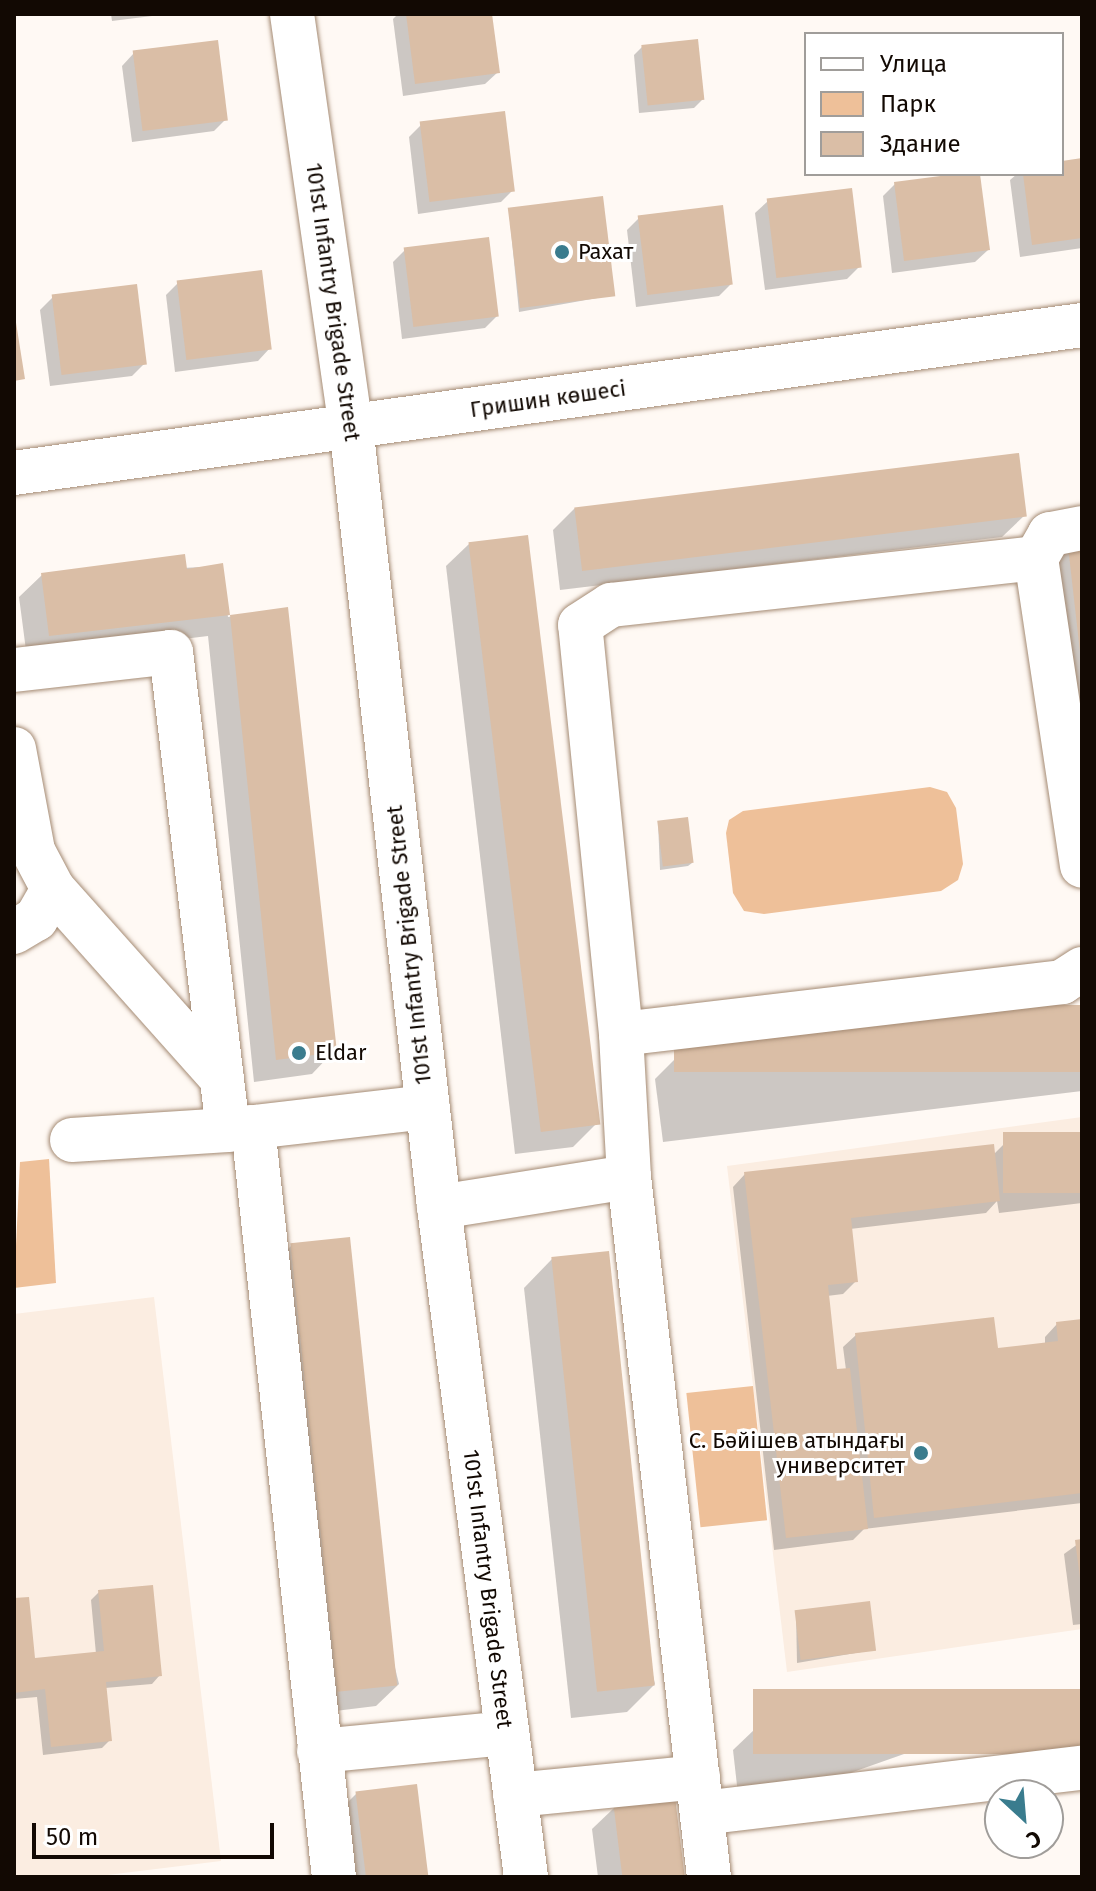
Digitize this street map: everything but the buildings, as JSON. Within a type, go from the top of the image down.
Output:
[{"type":"street","name":"101st Infantry Brigade Street","points":[[292,14],[351,426],[439,1207],[526,1877]]},
{"type":"street","name":"Гришин көшесі","points":[[14,473],[1082,325]]},
{"type":"street","points":[[1082,528],[1050,534],[1036,558],[1082,866]]},
{"type":"street","points":[[709,1877],[629,1177],[621,1034],[580,625],[597,609],[611,605],[1036,558]]},
{"type":"street","points":[[14,670],[171,652],[222,1079],[240,1129],[334,1877]]},
{"type":"street","points":[[14,749],[33,851],[53,889],[222,1079]]},
{"type":"street","points":[[14,932],[36,919],[53,889]]},
{"type":"street","points":[[621,1034],[1062,982],[1082,969]]},
{"type":"street","points":[[72,1140],[240,1129],[428,1107]]},
{"type":"street","points":[[439,1207],[629,1177]]},
{"type":"street","points":[[319,1751],[507,1733]]},
{"type":"street","points":[[515,1795],[700,1795],[1082,1768]]},
{"type":"shaded area","name":"С. Бәйішев атындағы университет","points":[[1082,1117],[1082,1629],[787,1672],[727,1166]]},
{"type":"shaded area","points":[[154,1297],[221,1861],[91,1877],[14,1877],[14,1314]]},
{"type":"green space","points":[[930,787],[947,792],[956,808],[963,864],[958,880],[941,891],[764,914],[744,911],[733,893],[726,833],[729,820],[743,811]]},
{"type":"green space","points":[[49,1159],[56,1283],[14,1288],[20,1162]]},
{"type":"green space","points":[[753,1386],[767,1520],[700,1527],[686,1393]]},
{"type":"place","name":"Рахат","points":[[562,252]]},
{"type":"place","name":"Eldar","points":[[299,1053]]},
{"type":"place","name":"С. Бәйішев атындағы университет","points":[[921,1453]]}]
